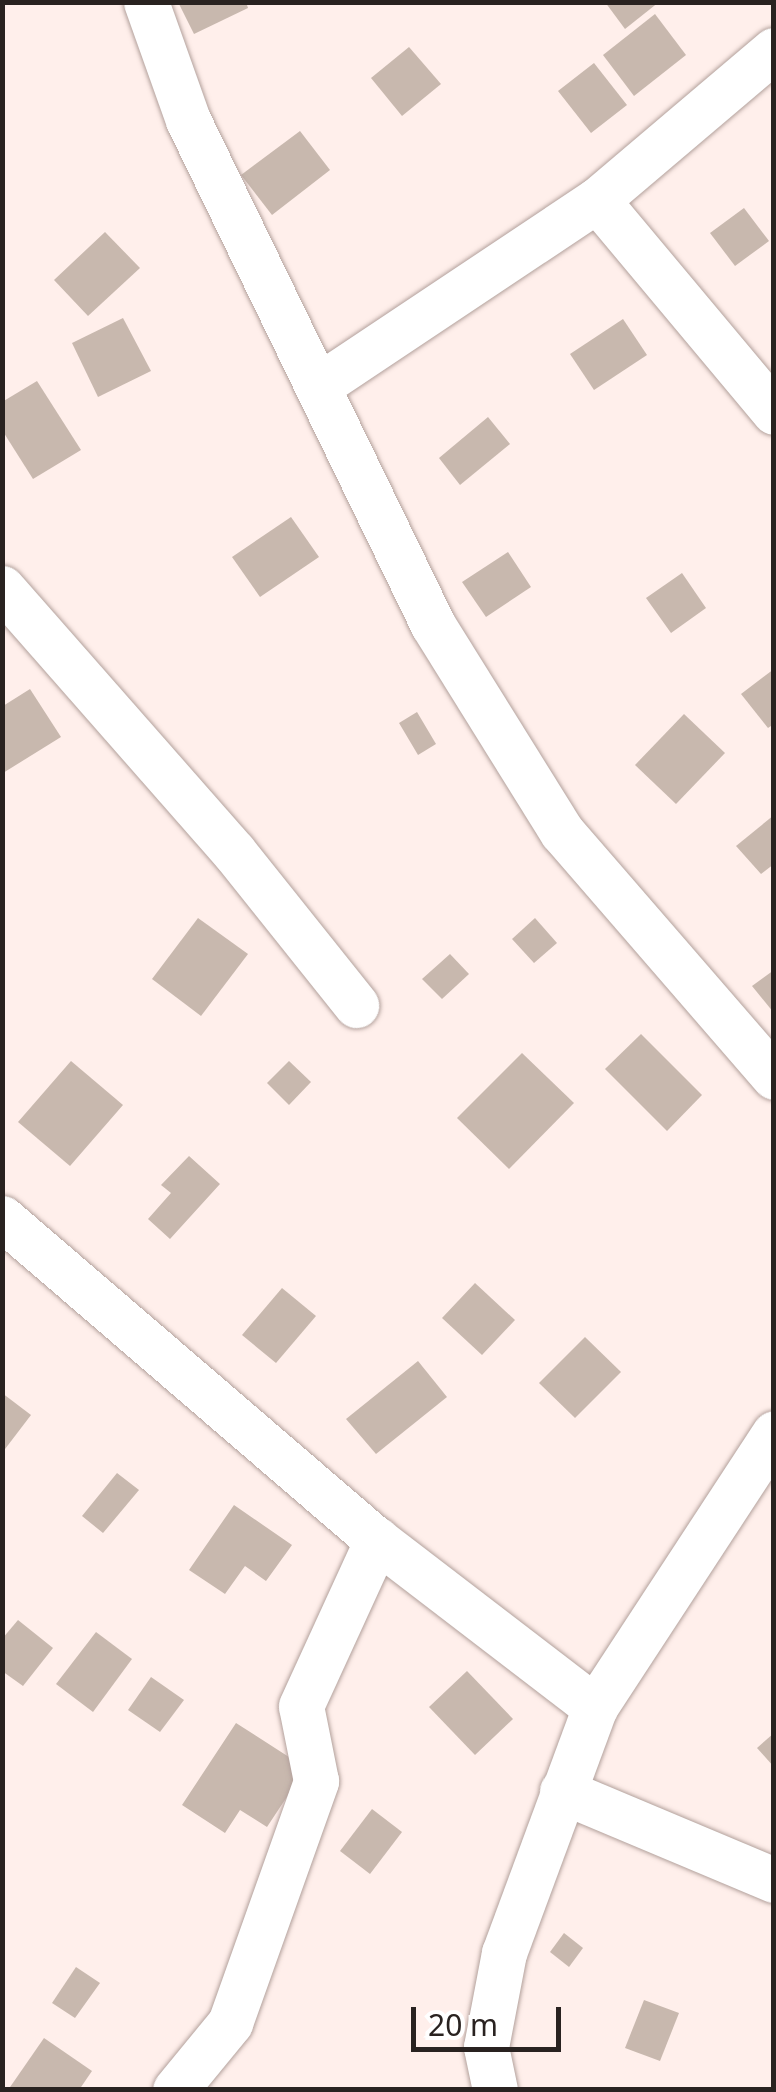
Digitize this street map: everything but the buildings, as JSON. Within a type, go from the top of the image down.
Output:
[{"type":"street","points":[[146,2],[188,120],[321,384],[432,626],[562,832],[774,1077]]},
{"type":"street","points":[[321,384],[596,200],[774,50]]},
{"type":"street","points":[[596,200],[774,412]]},
{"type":"street","points":[[2,588],[234,852],[356,1005]]},
{"type":"street","points":[[2,1218],[377,1540],[595,1707]]},
{"type":"street","points":[[495,2090],[486,2047],[504,1953],[595,1707],[774,1433]]},
{"type":"street","points":[[175,2090],[230,2024],[316,1781],[301,1706],[377,1540]]},
{"type":"street","points":[[562,1791],[774,1880]]}]
